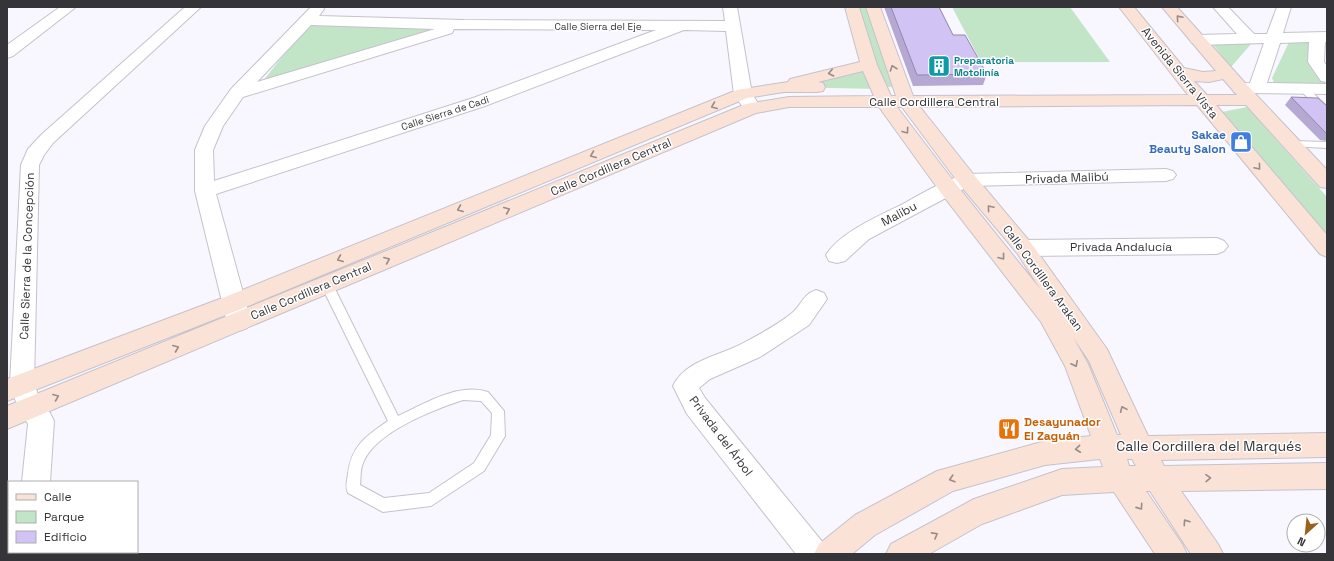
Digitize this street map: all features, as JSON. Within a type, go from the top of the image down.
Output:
[{"type":"street","points":[[7,53],[69,7]]},
{"type":"street","name":"Calle Sierra de la Concepción","points":[[15,387],[30,165],[35,153],[46,139],[194,7]]},
{"type":"street","points":[[730,7],[748,101]]},
{"type":"street","name":"Calle Cordillera Arakan","points":[[852,7],[869,65],[957,184],[1049,316],[1076,364],[1121,479],[1172,554]]},
{"type":"street","name":"Calle Cordillera Arakan","points":[[873,7],[892,96]]},
{"type":"street","name":"Avenida Sierra Vista","points":[[1126,7],[1178,72],[1327,249]]},
{"type":"street","points":[[1169,7],[1226,72],[1252,96],[1292,144],[1327,182]]},
{"type":"street","points":[[1220,7],[1250,39]]},
{"type":"street","points":[[1252,96],[1284,7]]},
{"type":"street","points":[[236,312],[205,191],[204,150],[214,126],[237,93],[313,14]]},
{"type":"street","name":"Calle Sierra del Eje","points":[[313,14],[464,25],[733,26]]},
{"type":"street","name":"Calle Sierra del Eje","points":[[237,93],[464,25]]},
{"type":"street","name":"Calle Sierra de Cadi","points":[[205,191],[478,102],[682,26]]},
{"type":"street","points":[[1198,40],[1322,38],[1316,62],[1327,77]]},
{"type":"street","points":[[784,86],[869,65]]},
{"type":"street","points":[[1178,72],[1202,78],[1212,78],[1226,72]]},
{"type":"street","name":"Calle Cordillera Central","points":[[7,418],[236,312],[784,86],[892,96]]},
{"type":"street","points":[[1252,96],[1304,89],[1327,89]]},
{"type":"street","name":"Calle Cordillera Central","points":[[748,101],[789,102],[892,96],[1203,101],[1252,96]]},
{"type":"street","name":"Privada Malibú","points":[[957,184],[1166,175]]},
{"type":"street","name":"Calle Cordillera Arakan","points":[[957,184],[1024,248],[1099,356],[1140,448],[1157,479],[1208,554]]},
{"type":"street","name":"Malibu","points":[[837,255],[862,234],[957,184]]},
{"type":"street","name":"Calle Cordillera Central","points":[[15,387],[236,312],[327,285],[417,237]]},
{"type":"street","name":"Privada Andalucía","points":[[1024,248],[1217,246]]},
{"type":"street","name":"Privada del Árbol","points":[[814,554],[696,406],[685,386],[700,372],[752,350],[801,319],[816,299]]},
{"type":"street","points":[[15,387],[41,421],[36,481]]},
{"type":"street","name":"Calle Cordillera del Marqués","points":[[829,554],[865,526],[947,480],[1046,453],[1108,446],[1140,448],[1327,445]]},
{"type":"street","points":[[901,554],[974,514],[1062,482],[1121,479],[1327,476]]},
{"type":"lane","points":[[1304,89],[1327,112]]},
{"type":"lane","points":[[1292,144],[1327,145]]},
{"type":"lane","points":[[327,285],[396,423]]},
{"type":"lane","points":[[463,395],[484,396],[498,411],[498,436],[479,467],[431,499],[383,506],[353,488],[356,462],[369,442],[396,423],[441,402],[463,395]]},
{"type":"green space","points":[[855,7],[869,7],[894,87],[880,87]]},
{"type":"green space","points":[[952,7],[1070,7],[1110,62],[981,62]]},
{"type":"green space","points":[[308,25],[434,29],[262,82]]},
{"type":"green space","points":[[1290,40],[1310,43],[1311,66],[1315,74],[1325,83],[1275,85],[1272,78]]},
{"type":"green space","points":[[1211,42],[1252,43],[1231,67]]},
{"type":"green space","points":[[869,65],[878,89],[784,87]]},
{"type":"green space","points":[[1247,107],[1327,197],[1327,234],[1222,112]]},
{"type":"building","name":"Preparatoria Motolinía","points":[[891,7],[939,7],[953,35],[965,35],[987,74],[917,75]]},
{"type":"building","points":[[1291,97],[1318,98],[1327,106],[1327,133],[1326,133]]},
{"type":"place","name":"Preparatoria Motolinía","points":[[939,66]]},
{"type":"place","name":"Sakae Beauty Salon","points":[[1241,142]]},
{"type":"place","name":"Desayunador El Zaguán","points":[[1009,429]]}]
